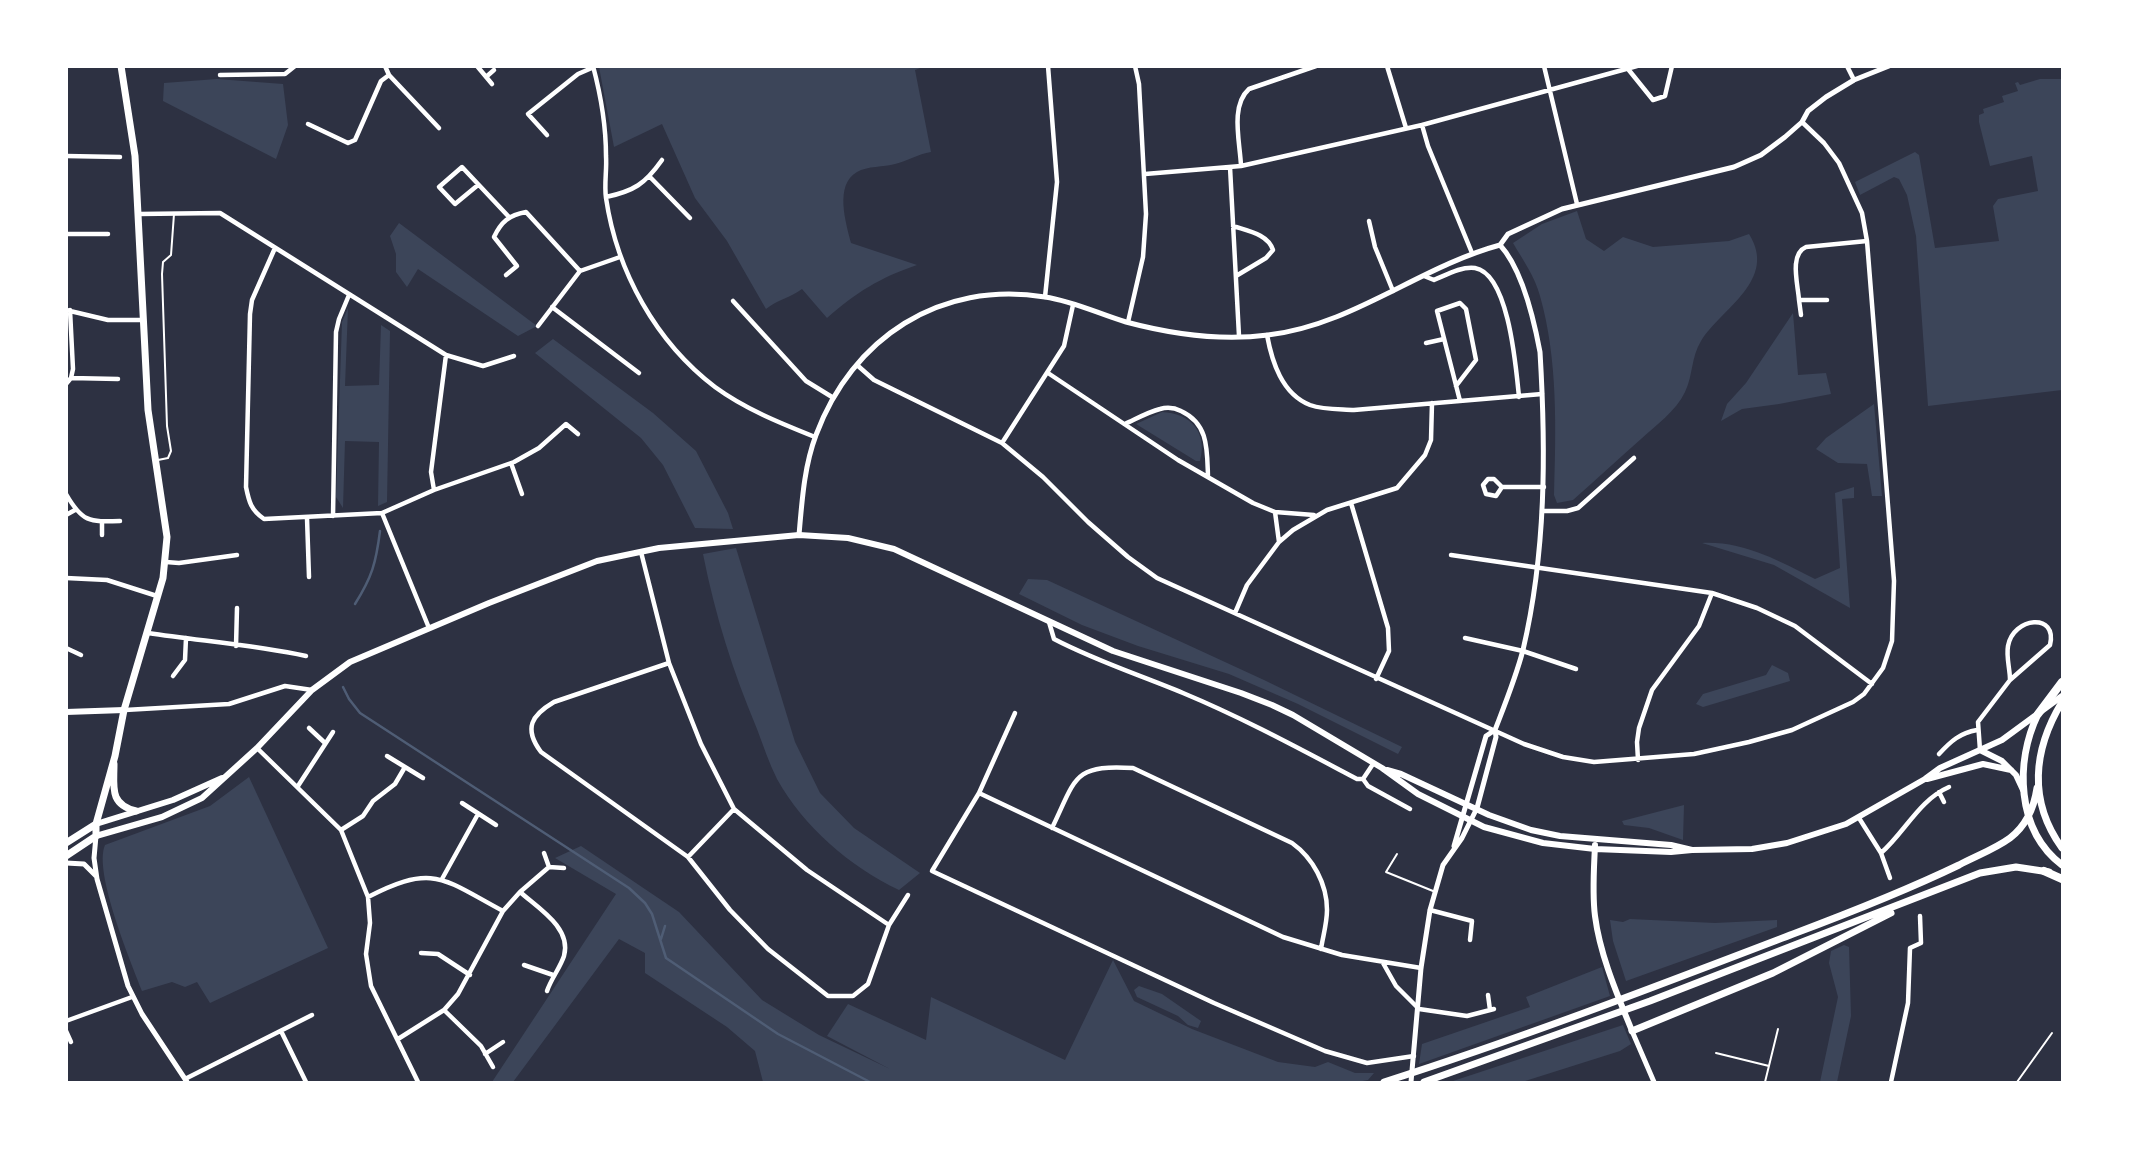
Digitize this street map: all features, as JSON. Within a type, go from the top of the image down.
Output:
[{"type":"highway","points":[[2038,714],[2063,682]]},
{"type":"highway","points":[[2043,871],[2063,877]]},
{"type":"main road","points":[[96,836],[96,824],[124,710],[159,596],[166,562],[167,537],[148,410],[135,156],[121,66]]},
{"type":"main road","points":[[66,856],[96,836],[162,817],[191,805],[214,789],[312,690],[350,662],[597,561],[689,544],[799,534],[848,538],[894,550],[1113,651],[1241,692],[1272,705],[1373,764],[1505,821],[1531,830],[1596,840],[1671,845],[1692,850]]},
{"type":"main road","points":[[1382,768],[1418,794],[1462,817],[1512,836],[1543,843],[1595,849],[1671,852],[1739,850],[1770,846],[1859,818],[1940,768],[2002,740],[2063,696]]},
{"type":"main road","points":[[1384,1083],[1537,1030],[1860,908],[1998,846],[2018,831],[2029,816],[2045,741],[2063,702]]},
{"type":"main road","points":[[66,712],[124,710]]},
{"type":"main road","points":[[2024,792],[2025,753],[2038,714]]},
{"type":"main road","points":[[1980,750],[2002,761],[2021,783],[2029,816],[2045,846],[2063,864]]},
{"type":"main road","points":[[114,756],[116,798],[126,808],[136,811]]},
{"type":"main road","points":[[1925,779],[1983,764],[2011,770]]},
{"type":"main road","points":[[66,843],[96,824],[189,794],[226,776]]},
{"type":"main road","points":[[2037,788],[2048,821],[2063,848]]},
{"type":"main road","points":[[1596,840],[1594,904],[1597,927],[1630,1027],[1773,973],[1922,896]]},
{"type":"main road","points":[[1424,1083],[1650,1001],[1997,868],[2026,867],[2043,871]]},
{"type":"street","points":[[220,75],[285,74],[295,66]]},
{"type":"street","points":[[385,66],[389,75],[439,128]]},
{"type":"street","points":[[477,66],[492,84]]},
{"type":"street","points":[[1045,297],[1057,182],[1048,66]]},
{"type":"street","points":[[1128,322],[1143,257],[1145,174],[1139,84],[1135,66]]},
{"type":"street","points":[[1241,166],[1238,107],[1241,95],[1249,89],[1316,66]]},
{"type":"street","points":[[1387,66],[1406,128]]},
{"type":"street","points":[[1544,66],[1577,204]]},
{"type":"street","points":[[1145,174],[1241,166],[1422,125],[1637,66]]},
{"type":"street","points":[[1628,69],[1653,100],[1665,96],[1672,66]]},
{"type":"street","points":[[1847,66],[1854,80]]},
{"type":"street","points":[[799,534],[805,478],[815,437],[832,397],[856,364],[885,336],[918,314],[968,298],[1005,295],[1045,297],[1128,322],[1178,333],[1268,335],[1320,323],[1363,307],[1472,253],[1500,245],[1508,234],[1577,204],[1734,167],[1761,155],[1802,122],[1808,111],[1817,104],[1854,80],[1889,66]]},
{"type":"street","points":[[547,135],[528,114],[578,74],[594,67],[602,98],[607,154],[606,197],[620,257],[643,304],[662,335],[680,356],[719,389],[765,417],[815,437]]},
{"type":"street","points":[[486,77],[494,70]]},
{"type":"street","points":[[308,124],[348,143],[352,142],[381,81],[389,75]]},
{"type":"street","points":[[856,364],[874,380],[1002,443],[1044,477],[1088,522],[1143,568],[1186,593],[1495,730],[1563,757],[1594,762],[1693,754],[1749,742],[1792,730],[1853,702],[1872,684],[1883,668],[1892,641],[1894,582],[1867,241],[1862,213],[1839,163],[1824,143],[1802,122]]},
{"type":"street","points":[[1422,125],[1472,253]]},
{"type":"street","points":[[66,156],[120,157]]},
{"type":"street","points":[[606,197],[630,192],[650,177],[662,160]]},
{"type":"street","points":[[478,185],[455,204],[439,187],[462,167],[509,217]]},
{"type":"street","points":[[1230,167],[1239,336]]},
{"type":"street","points":[[650,177],[690,218]]},
{"type":"street","points":[[506,275],[517,266],[494,237],[499,226],[509,217],[526,212],[580,271]]},
{"type":"street","points":[[139,214],[220,213],[446,355],[483,366],[514,356]]},
{"type":"street","points":[[1369,221],[1375,247],[1393,292]]},
{"type":"street","points":[[1233,226],[1264,238],[1273,250],[1266,258],[1236,276]]},
{"type":"street","points":[[66,234],[108,234]]},
{"type":"street","points":[[1801,315],[1796,257],[1800,250],[1806,247],[1867,241]]},
{"type":"street","points":[[1454,846],[1462,838],[1477,808],[1496,737],[1495,730],[1522,651],[1538,569],[1544,487],[1542,394],[1536,331],[1522,286],[1500,245]]},
{"type":"street","points":[[275,248],[252,300],[250,314],[246,487],[254,512],[264,519],[382,513],[511,463],[539,448],[566,424],[578,434]]},
{"type":"street","points":[[538,326],[580,271],[620,257]]},
{"type":"street","points":[[1424,276],[1434,280],[1457,270],[1474,268],[1492,278],[1498,288],[1514,348],[1519,397]]},
{"type":"street","points":[[333,516],[336,332],[349,295]]},
{"type":"street","points":[[1800,300],[1827,300]]},
{"type":"street","points":[[733,301],[807,381],[832,397]]},
{"type":"street","points":[[1456,386],[1476,360],[1466,309],[1460,303],[1437,311],[1456,386],[1460,401]]},
{"type":"street","points":[[1002,443],[1064,346],[1073,305]]},
{"type":"street","points":[[552,307],[639,373]]},
{"type":"street","points":[[66,384],[71,378],[73,357],[68,310],[108,320],[144,320]]},
{"type":"street","points":[[1268,335],[1276,371],[1289,389],[1307,404],[1324,408],[1354,410],[1542,394]]},
{"type":"street","points":[[1426,343],[1444,339]]},
{"type":"street","points":[[435,491],[431,472],[446,355]]},
{"type":"street","points":[[1048,373],[1124,424],[1253,503],[1275,512],[1314,515]]},
{"type":"street","points":[[71,378],[118,379]]},
{"type":"street","points":[[1235,613],[1247,585],[1279,542],[1314,515],[1397,488],[1417,467],[1426,455],[1431,440],[1432,403]]},
{"type":"street","points":[[1124,424],[1161,408],[1177,409],[1185,413],[1203,429],[1208,477]]},
{"type":"street","points":[[1542,511],[1578,508],[1634,458]]},
{"type":"street","points":[[511,463],[522,494]]},
{"type":"street","points":[[1502,487],[1496,496],[1490,496],[1483,490],[1488,479],[1494,479],[1502,487],[1544,487]]},
{"type":"street","points":[[66,494],[75,510],[87,520],[120,520]]},
{"type":"street","points":[[1351,503],[1388,628],[1389,651],[1376,678]]},
{"type":"street","points":[[66,515],[75,510]]},
{"type":"street","points":[[1275,512],[1279,542]]},
{"type":"street","points":[[382,513],[429,628]]},
{"type":"street","points":[[307,518],[309,577]]},
{"type":"street","points":[[102,522],[102,535]]},
{"type":"street","points":[[640,551],[669,663],[701,744],[733,808],[807,870],[889,925]]},
{"type":"street","points":[[166,562],[178,563],[237,555]]},
{"type":"street","points":[[1451,555],[1712,593],[1757,608],[1795,626],[1872,684]]},
{"type":"street","points":[[66,578],[107,580],[159,596]]},
{"type":"street","points":[[1638,760],[1639,728],[1652,690],[1699,626],[1712,593]]},
{"type":"street","points":[[236,646],[237,608]]},
{"type":"street","points":[[1980,750],[1978,722],[2010,680],[2050,645],[2048,627],[2042,623],[2030,621],[2011,637],[2008,654],[2010,680]]},
{"type":"street","points":[[1049,622],[1054,639],[1087,657],[1184,694],[1266,731],[1357,779],[1363,779]]},
{"type":"street","points":[[148,633],[261,647],[306,656]]},
{"type":"street","points":[[173,676],[185,660],[186,638]]},
{"type":"street","points":[[1465,638],[1522,651],[1576,669]]},
{"type":"street","points":[[66,648],[80,655]]},
{"type":"street","points":[[669,663],[554,702],[538,712],[533,720],[531,730],[535,744],[541,752],[688,857],[730,910],[768,949],[828,996],[853,996],[868,984],[889,925],[908,895]]},
{"type":"street","points":[[124,710],[229,704],[285,686],[312,690]]},
{"type":"street","points":[[1015,713],[979,793],[932,871],[1214,1003],[1325,1051],[1367,1063],[1415,1060]]},
{"type":"street","points":[[309,728],[325,743]]},
{"type":"street","points":[[1411,1083],[1421,968],[1434,891],[1443,865],[1454,846],[1486,736],[1495,730]]},
{"type":"street","points":[[1940,754],[1954,738],[1977,730]]},
{"type":"street","points":[[298,786],[333,732]]},
{"type":"street","points":[[257,748],[341,830],[368,897],[370,923],[366,954],[371,986],[418,1083]]},
{"type":"street","points":[[387,756],[424,779]]},
{"type":"street","points":[[1363,779],[1373,764]]},
{"type":"street","points":[[1052,828],[1076,779],[1105,766],[1133,768],[1304,851],[1317,871],[1324,890],[1327,910],[1321,949]]},
{"type":"street","points":[[341,830],[363,816],[373,801],[395,784],[405,767]]},
{"type":"street","points":[[1363,779],[1368,786],[1410,808]]},
{"type":"street","points":[[1881,853],[1895,841],[1929,798],[1949,787]]},
{"type":"street","points":[[1939,792],[1944,802]]},
{"type":"street","points":[[979,793],[1283,937],[1321,949],[1421,968]]},
{"type":"street","points":[[462,803],[496,825]]},
{"type":"street","points":[[688,857],[733,808]]},
{"type":"street","points":[[442,879],[478,814]]},
{"type":"street","points":[[1859,818],[1881,853],[1890,878]]},
{"type":"street","points":[[96,836],[94,858],[97,879],[132,997],[186,1081],[312,1015]]},
{"type":"street","points":[[544,853],[549,867]]},
{"type":"street","points":[[66,863],[84,864],[97,879]]},
{"type":"street","points":[[398,1039],[444,1010],[458,994],[503,911],[520,892],[549,867],[564,868]]},
{"type":"street","points":[[368,897],[411,878],[442,879],[503,911]]},
{"type":"street","points":[[520,892],[556,924],[566,944],[563,959],[547,991]]},
{"type":"street","points":[[1430,910],[1472,921],[1470,940]]},
{"type":"street","points":[[1891,1083],[1908,1003],[1910,947],[1921,943],[1920,916]]},
{"type":"street","points":[[421,953],[438,954],[470,975]]},
{"type":"street","points":[[1383,962],[1396,986],[1419,1009],[1467,1016],[1492,1010],[1488,995]]},
{"type":"street","points":[[524,965],[553,975]]},
{"type":"street","points":[[66,1021],[132,997]]},
{"type":"street","points":[[444,1010],[455,1024],[477,1042],[493,1067]]},
{"type":"street","points":[[1630,1027],[1654,1083]]},
{"type":"street","points":[[66,1031],[71,1042]]},
{"type":"street","points":[[281,1031],[306,1083]]},
{"type":"street","points":[[485,1054],[503,1042]]},
{"type":"lane","points":[[155,460],[169,458],[171,451],[167,426],[162,274],[163,262],[171,255],[174,212]]},
{"type":"lane","points":[[1397,854],[1387,872],[1434,891]]},
{"type":"lane","points":[[1765,1083],[1778,1029]]},
{"type":"lane","points":[[2017,1083],[2052,1033]]},
{"type":"lane","points":[[1716,1054],[1769,1066]]},
{"type":"shaded area","points":[[599,67],[923,67],[915,70],[931,152],[895,164],[857,172],[850,178],[844,195],[851,243],[917,265],[869,287],[827,318],[802,289],[766,309],[727,241],[695,198],[662,124],[614,147]]},
{"type":"shaded area","points":[[217,79],[283,84],[288,125],[276,159],[163,101],[164,83]]},
{"type":"shaded area","points":[[2040,79],[2062,79],[2062,390],[1928,406],[1916,236],[1907,195],[1899,179],[1894,177],[1860,195],[1855,182],[1915,152],[1919,155],[1935,248],[1999,241],[1993,206],[1998,199],[2038,191],[2032,156],[1990,166],[1979,115],[1984,113],[1983,109],[2004,102],[2002,96],[2018,91],[2015,83],[2020,85]]},
{"type":"shaded area","points":[[1577,211],[1586,239],[1604,251],[1623,237],[1653,247],[1729,241],[1749,234],[1756,250],[1757,265],[1744,292],[1701,341],[1695,353],[1688,386],[1676,405],[1573,500],[1557,503],[1554,495],[1553,370],[1546,320],[1538,289],[1513,243],[1542,224]]},
{"type":"shaded area","points":[[399,223],[537,326],[518,336],[418,269],[407,287],[396,272],[396,254],[390,236]]},
{"type":"shaded area","points":[[348,308],[345,386],[379,385],[381,325],[390,331],[387,502],[378,506],[379,442],[345,441],[343,508],[336,497],[342,322]]},
{"type":"shaded area","points":[[1793,313],[1798,375],[1826,373],[1831,394],[1742,409],[1721,421],[1727,404],[1746,383]]},
{"type":"shaded area","points":[[553,339],[653,413],[696,451],[728,513],[733,529],[695,528],[663,465],[641,438],[535,353]]},
{"type":"shaded area","points":[[1874,404],[1882,496],[1872,496],[1867,464],[1838,463],[1816,449],[1826,438]]},
{"type":"shaded area","points":[[1162,412],[1181,416],[1194,426],[1201,441],[1200,461],[1136,424]]},
{"type":"shaded area","points":[[1854,487],[1854,498],[1842,499],[1850,608],[1774,565],[1702,543],[1747,549],[1815,579],[1840,568],[1835,493]]},
{"type":"shaded area","points":[[736,548],[795,742],[820,793],[854,828],[920,873],[899,890],[863,870],[829,844],[800,813],[774,773],[733,665],[703,554]]},
{"type":"shaded area","points":[[1028,579],[1047,580],[1402,747],[1398,754],[1298,704],[1229,674],[1138,646],[1082,625],[1019,594]]},
{"type":"shaded area","points":[[1772,665],[1788,673],[1790,681],[1703,707],[1696,704],[1703,694],[1766,675]]},
{"type":"shaded area","points":[[249,777],[328,948],[210,1003],[197,982],[185,987],[172,982],[142,991],[109,895],[104,875],[105,845],[210,806]]},
{"type":"shaded area","points":[[1684,805],[1683,840],[1649,828],[1624,825],[1622,821]]},
{"type":"shaded area","points":[[581,846],[679,912],[762,1000],[819,1035],[890,1069],[827,1036],[848,1004],[926,1040],[931,997],[1065,1060],[1113,960],[1134,1001],[1192,1029],[1278,1062],[1315,1067],[1328,1062],[1355,1073],[1374,1073],[1368,1080],[1357,1082],[763,1082],[755,1051],[727,1027],[645,973],[645,953],[619,939],[513,1082],[492,1082],[616,894],[555,858]]},
{"type":"shaded area","points":[[1630,919],[1715,923],[1777,920],[1777,927],[1626,981],[1613,941],[1610,920],[1623,922]]},
{"type":"shaded area","points":[[1844,945],[1849,947],[1851,1016],[1837,1082],[1820,1082],[1838,997],[1829,963],[1831,951]]},
{"type":"shaded area","points":[[1602,967],[1610,996],[1419,1064],[1422,1044],[1530,1007],[1526,997]]},
{"type":"shaded area","points":[[1139,986],[1162,994],[1201,1021],[1198,1028],[1137,997],[1134,990]]},
{"type":"shaded area","points":[[1623,1025],[1631,1044],[1620,1051],[1522,1082],[1450,1082]]},
{"type":"waterway","points":[[355,604],[372,569],[380,531]]},
{"type":"waterway","points":[[343,687],[360,713],[629,888],[652,914],[666,958],[778,1034],[870,1082]]},
{"type":"waterway","points":[[661,939],[665,926]]}]
